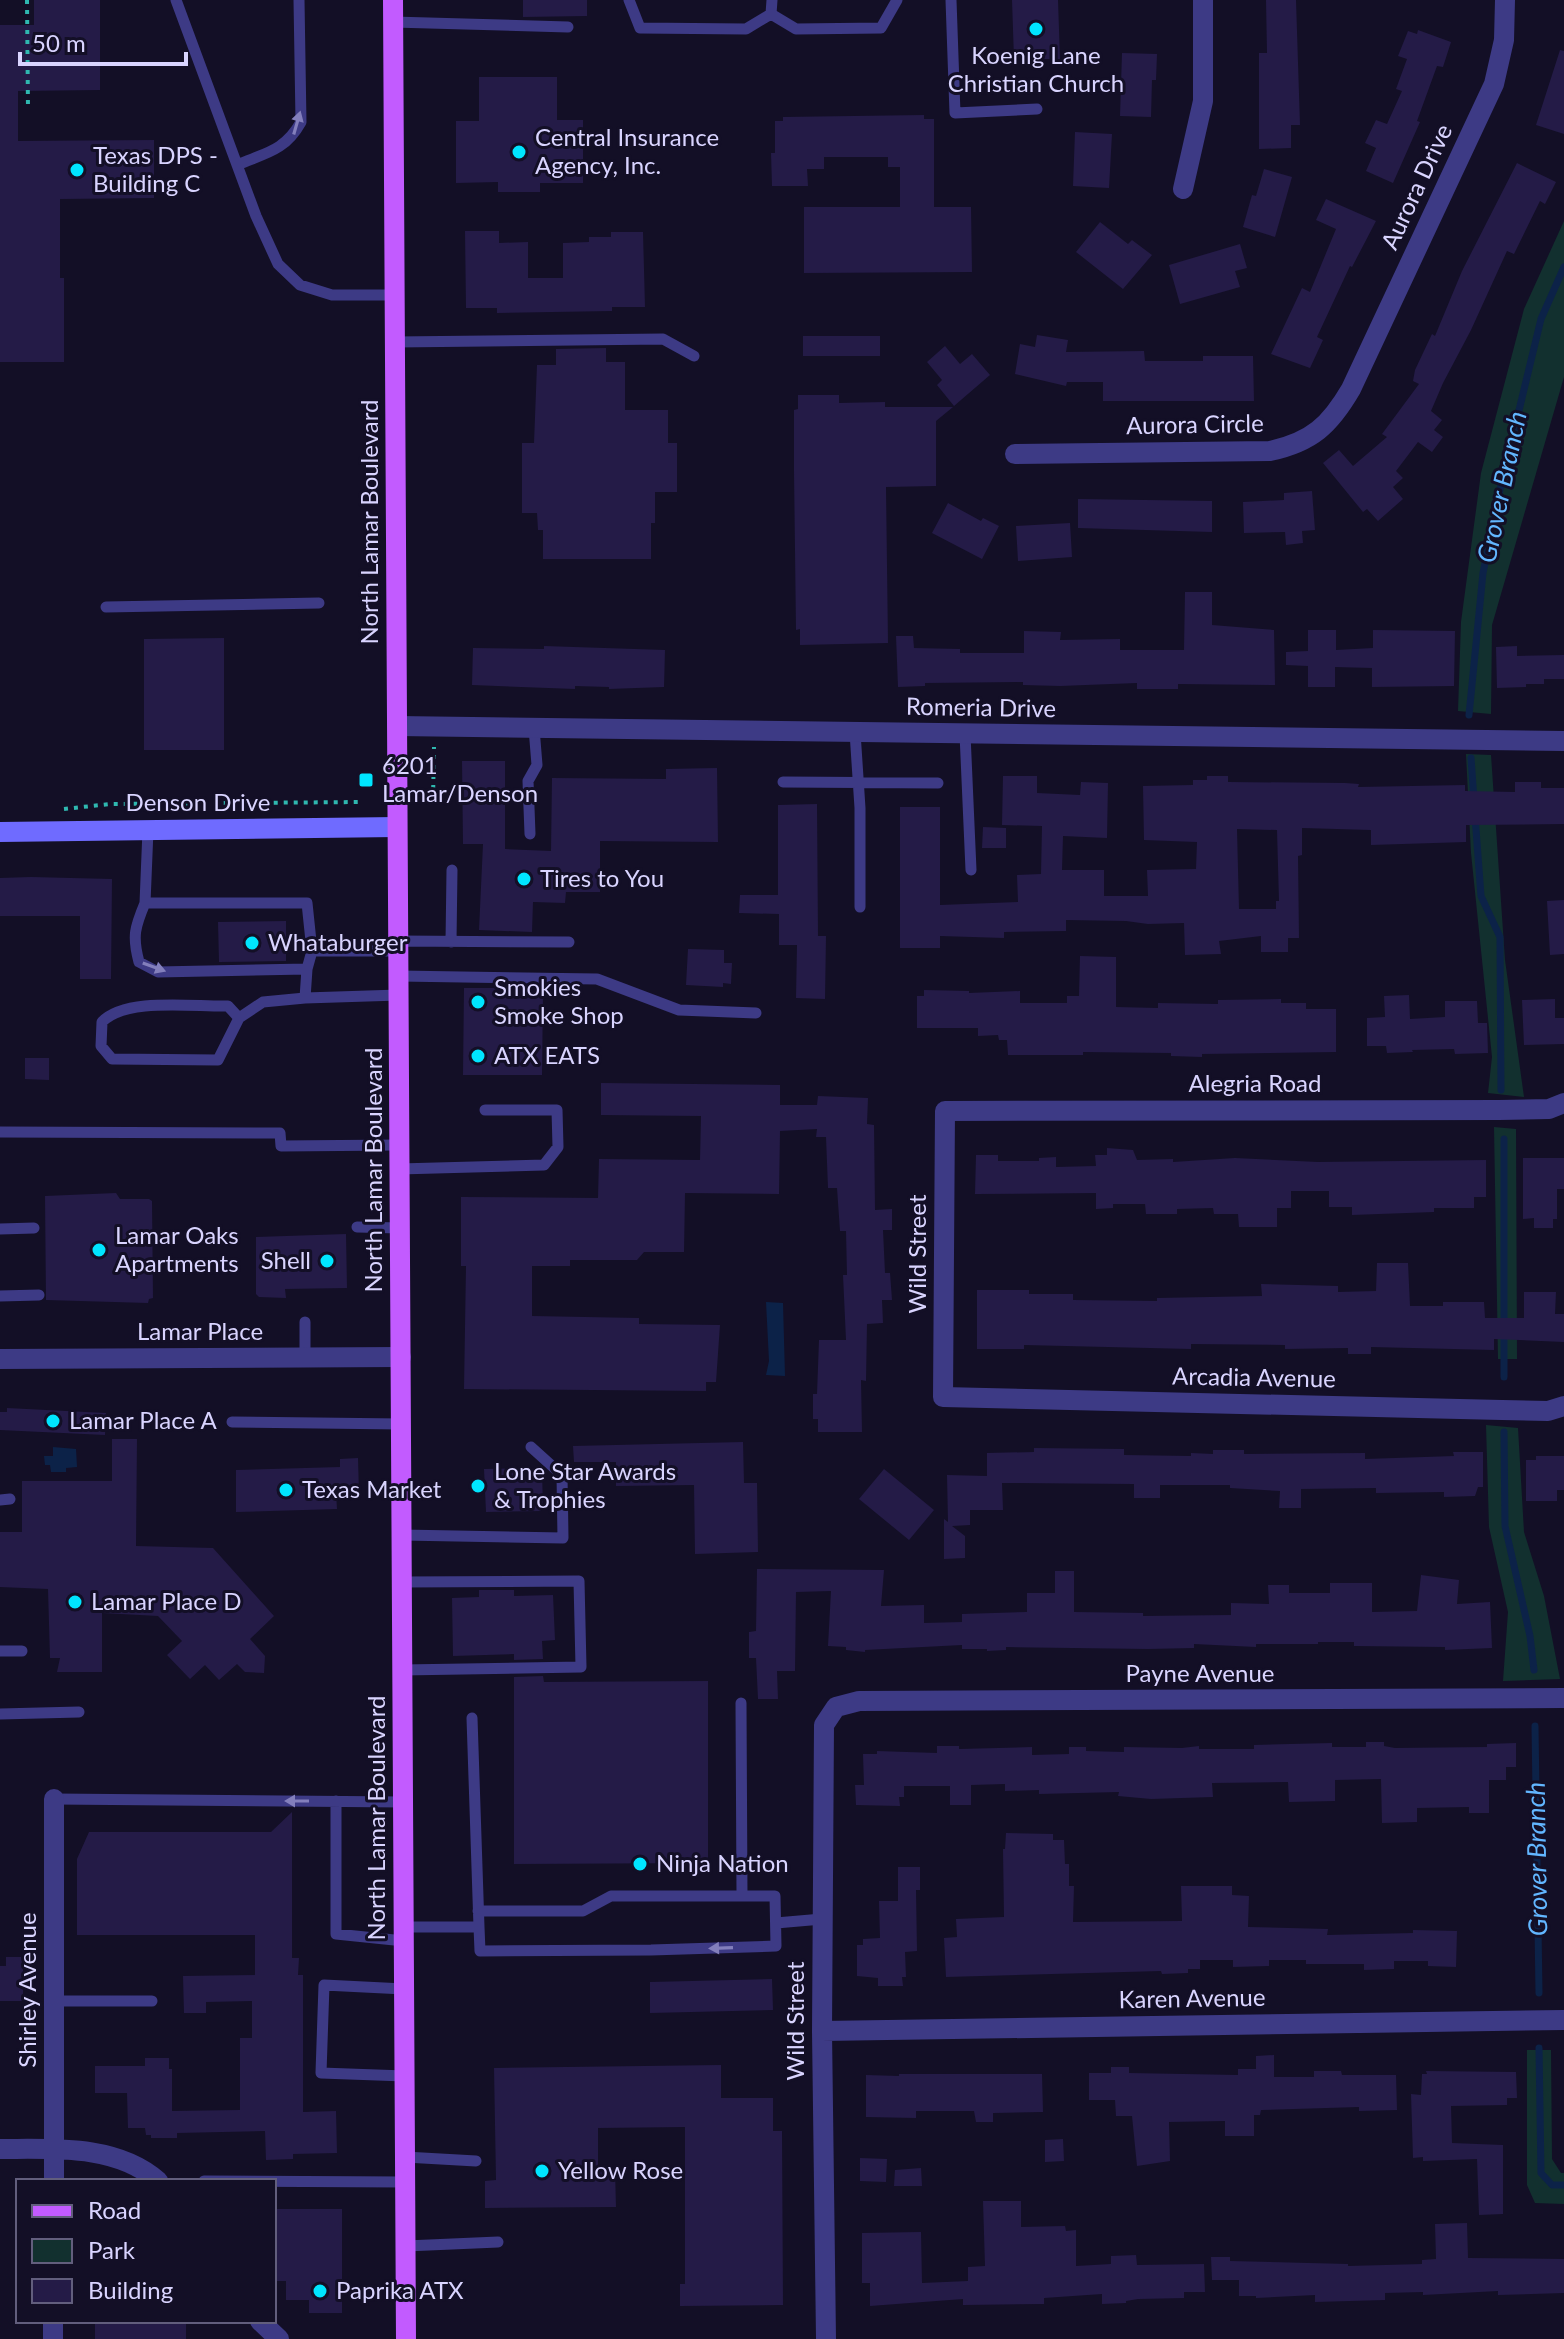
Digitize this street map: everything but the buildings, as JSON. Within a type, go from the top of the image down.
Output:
[{"type":"main road","name":"North Lamar Boulevard","points":[[393,0],[406,2339]]},
{"type":"street","points":[[1183,189],[1203,101],[1203,0]]},
{"type":"street","name":"Aurora Drive","points":[[1351,389],[1494,84],[1504,40],[1505,0]]},
{"type":"street","name":"Aurora Circle","points":[[1015,454],[1279,449],[1307,439],[1324,427],[1337,413],[1351,389]]},
{"type":"street","name":"Romeria Drive","points":[[397,726],[1564,741]]},
{"type":"street","name":"Denson Drive","points":[[0,832],[397,827]]},
{"type":"street","name":"Alegria Road","points":[[945,1111],[1499,1110],[1549,1109],[1564,1103]]},
{"type":"street","name":"Wild Street","points":[[943,1397],[945,1111]]},
{"type":"street","name":"Lamar Place","points":[[0,1359],[401,1357]]},
{"type":"street","name":"Arcadia Avenue","points":[[943,1397],[1548,1411],[1564,1406]]},
{"type":"street","name":"Payne Avenue","points":[[836,1707],[859,1701],[1564,1698]]},
{"type":"street","name":"Wild Street","points":[[826,2339],[822,2031],[824,1725],[836,1707]]},
{"type":"street","name":"Shirley Avenue","points":[[54,1799],[54,2179]]},
{"type":"street","name":"Karen Avenue","points":[[822,2031],[1564,2020]]},
{"type":"street","points":[[0,2149],[54,2149],[105,2155],[155,2179]]},
{"type":"street","points":[[262,2323],[279,2339]]},
{"type":"lane","points":[[176,0],[256,216],[278,264],[300,285],[332,295],[394,295]]},
{"type":"lane","points":[[237,165],[284,144],[291,139],[301,122],[299,0]]},
{"type":"lane","points":[[629,0],[640,28],[746,29],[771,14]]},
{"type":"lane","points":[[771,14],[772,0]]},
{"type":"lane","points":[[771,14],[796,29],[881,28],[897,0]]},
{"type":"lane","points":[[951,0],[955,113],[1037,109]]},
{"type":"lane","points":[[393,22],[568,27]]},
{"type":"lane","points":[[395,342],[663,339],[694,356]]},
{"type":"lane","points":[[106,607],[319,603]]},
{"type":"lane","points":[[530,834],[528,781],[537,765],[534,728]]},
{"type":"lane","points":[[855,732],[860,907]]},
{"type":"lane","points":[[965,734],[971,870]]},
{"type":"lane","points":[[783,782],[938,783]]},
{"type":"lane","points":[[148,830],[145,903],[133,931],[139,962],[158,972],[307,969]]},
{"type":"lane","points":[[451,942],[452,870]]},
{"type":"lane","points":[[145,903],[307,903],[312,951],[305,998]]},
{"type":"lane","points":[[312,951],[451,942],[569,942]]},
{"type":"lane","points":[[239,1018],[228,1006],[127,1007],[110,1014],[102,1022],[101,1046],[112,1059],[218,1060],[239,1018],[263,1002],[399,986],[597,979],[679,1010],[756,1013]]},
{"type":"lane","points":[[399,1169],[544,1165],[558,1147],[557,1110],[485,1110]]},
{"type":"lane","points":[[0,1132],[280,1133],[281,1146],[399,1145]]},
{"type":"lane","points":[[357,1227],[400,1228]]},
{"type":"lane","points":[[0,1229],[34,1228]]},
{"type":"lane","points":[[0,1296],[39,1295]]},
{"type":"lane","points":[[305,1322],[305,1357]]},
{"type":"lane","points":[[232,1422],[401,1424]]},
{"type":"lane","points":[[402,1535],[563,1538],[562,1475],[531,1447]]},
{"type":"lane","points":[[402,1582],[579,1581],[581,1667],[402,1670]]},
{"type":"lane","points":[[0,1651],[22,1651]]},
{"type":"lane","points":[[741,1703],[742,1896]]},
{"type":"lane","points":[[0,1714],[79,1712]]},
{"type":"lane","points":[[472,1718],[478,1911],[480,1951],[776,1946],[775,1896],[611,1896],[583,1911],[478,1911]]},
{"type":"lane","points":[[54,1799],[403,1802]]},
{"type":"lane","points":[[336,1801],[336,1934],[404,1934],[479,1927]]},
{"type":"lane","points":[[776,1923],[822,1919]]},
{"type":"lane","points":[[404,1989],[324,1985],[321,2073],[405,2076]]},
{"type":"lane","points":[[54,2001],[152,2001]]},
{"type":"lane","points":[[405,2157],[476,2161]]},
{"type":"lane","points":[[276,2181],[405,2182]]},
{"type":"lane","points":[[406,2246],[498,2242]]},
{"type":"path","points":[[27,0],[28,110]]},
{"type":"path","points":[[433,799],[434,741]]},
{"type":"path","points":[[61,810],[110,804],[361,802]]},
{"type":"green space","points":[[1564,221],[1564,377],[1492,625],[1491,714],[1458,711],[1461,622],[1481,473],[1524,309]]},
{"type":"green space","points":[[1466,754],[1491,755],[1505,960],[1524,1097],[1488,1093],[1492,1057],[1471,853]]},
{"type":"green space","points":[[1494,1127],[1516,1129],[1517,1359],[1498,1359]]},
{"type":"green space","points":[[1486,1425],[1518,1428],[1524,1532],[1544,1596],[1560,1679],[1503,1681],[1508,1612],[1489,1527]]},
{"type":"green space","points":[[1527,2050],[1551,2050],[1552,2159],[1564,2173],[1564,2204],[1535,2203],[1527,2185]]},
{"type":"water","points":[[766,1302],[783,1303],[785,1376],[766,1375],[769,1361]]},
{"type":"water","points":[[53,1447],[76,1449],[77,1467],[66,1468],[66,1472],[51,1472],[50,1465],[45,1465],[44,1456],[53,1456]]},
{"type":"waterway","name":"Grover Branch","points":[[1469,715],[1483,573],[1501,485],[1541,319],[1564,267]]},
{"type":"waterway","name":"Grover Branch","points":[[1471,758],[1474,800]]},
{"type":"waterway","name":"Grover Branch","points":[[1475,816],[1481,896],[1500,937],[1501,1090]]},
{"type":"waterway","name":"Grover Branch","points":[[1504,1139],[1504,1377]]},
{"type":"waterway","name":"Grover Branch","points":[[1504,1432],[1505,1526],[1530,1636],[1534,1670]]},
{"type":"waterway","name":"Grover Branch","points":[[1535,1726],[1539,1993]]},
{"type":"waterway","name":"Grover Branch","points":[[1539,2048],[1541,2173],[1552,2185],[1564,2185]]},
{"type":"place","name":"Koenig Lane Christian Church","points":[[1036,29]]},
{"type":"place","name":"Central Insurance Agency, Inc.","points":[[519,152]]},
{"type":"place","name":"Texas DPS - Building C","points":[[77,170]]},
{"type":"place","name":"6201 Lamar/Denson","points":[[366,780]]},
{"type":"place","name":"Tires to You","points":[[524,879]]},
{"type":"place","name":"Whataburger","points":[[252,943]]},
{"type":"place","name":"Smokies Smoke Shop","points":[[478,1002]]},
{"type":"place","name":"ATX EATS","points":[[478,1056]]},
{"type":"place","name":"Lamar Oaks Apartments","points":[[99,1250]]},
{"type":"place","name":"Shell","points":[[327,1261]]},
{"type":"place","name":"Lamar Place A","points":[[53,1421]]},
{"type":"place","name":"Lone Star Awards & Trophies","points":[[478,1486]]},
{"type":"place","name":"Texas Market","points":[[286,1490]]},
{"type":"place","name":"Lamar Place D","points":[[75,1602]]},
{"type":"place","name":"Ninja Nation","points":[[640,1864]]},
{"type":"place","name":"Yellow Rose","points":[[542,2171]]},
{"type":"place","name":"Paprika ATX","points":[[320,2291]]}]
